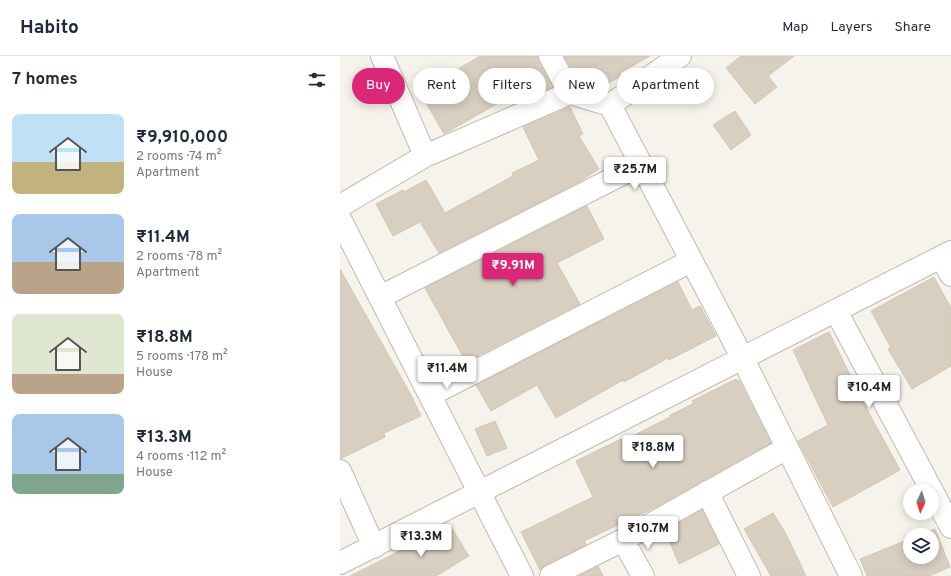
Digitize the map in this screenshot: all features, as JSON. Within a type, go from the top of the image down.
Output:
[{"type":"street","points":[[382,56],[425,156]]},
{"type":"street","points":[[550,56],[556,68]]},
{"type":"street","points":[[610,105],[670,59]]},
{"type":"street","points":[[340,206],[425,156],[554,101]]},
{"type":"street","points":[[606,104],[610,105],[640,165],[743,359],[851,576]]},
{"type":"street","points":[[380,297],[640,165]]},
{"type":"street","points":[[340,219],[522,576]]},
{"type":"street","points":[[430,395],[691,261]]},
{"type":"street","points":[[340,563],[836,311],[948,261]]},
{"type":"street","points":[[836,311],[928,484]]},
{"type":"street","points":[[551,576],[623,540],[787,448]]},
{"type":"street","points":[[340,472],[374,547]]},
{"type":"street","points":[[707,492],[749,576]]},
{"type":"street","points":[[939,504],[951,527]]},
{"type":"street","points":[[623,540],[643,576]]},
{"type":"building","points":[[480,56],[538,56],[544,68],[478,68],[478,104],[497,104],[444,134],[427,104],[470,104],[470,68],[460,68]]},
{"type":"building","points":[[564,56],[650,56],[629,68],[617,68],[617,78],[609,82],[609,68],[571,68]]},
{"type":"building","points":[[741,56],[794,56],[768,76],[777,87],[755,104],[726,68]]},
{"type":"building","points":[[546,73],[553,87],[546,90]]},
{"type":"building","points":[[570,107],[583,134],[579,136],[599,169],[577,183],[439,253],[420,222],[393,236],[376,204],[403,190],[404,192],[426,180],[445,213],[513,176],[512,173],[539,160],[523,127]]},
{"type":"building","points":[[735,111],[751,135],[731,150],[713,125]]},
{"type":"building","points":[[587,206],[604,239],[557,263],[580,304],[466,362],[425,288]]},
{"type":"building","points":[[340,269],[411,395],[421,416],[384,433],[385,437],[340,459]]},
{"type":"building","points":[[934,277],[951,308],[951,366],[912,389],[888,349],[891,348],[871,311]]},
{"type":"building","points":[[678,282],[692,310],[700,306],[716,336],[669,360],[668,358],[624,382],[623,380],[556,418],[537,385],[491,411],[476,385]]},
{"type":"building","points":[[829,332],[864,404],[900,470],[833,507],[798,441],[828,425],[793,350]]},
{"type":"building","points":[[736,379],[737,381],[739,380],[771,443],[654,508],[584,541],[586,545],[545,565],[540,570],[521,532],[593,497],[576,461],[621,439],[623,441],[670,417],[669,416],[694,403],[692,401]]},
{"type":"building","points":[[495,421],[507,448],[487,456],[475,429]]},
{"type":"building","points":[[702,510],[719,544],[679,564],[665,531]]},
{"type":"building","points":[[773,513],[785,532],[806,576],[771,576],[744,529]]},
{"type":"building","points":[[451,527],[469,556],[436,576],[350,576],[424,539],[426,542]]},
{"type":"building","points":[[939,539],[950,567],[929,576],[867,576],[860,559],[903,542],[903,564],[939,564]]},
{"type":"building","points":[[598,566],[603,576],[579,576]]}]
